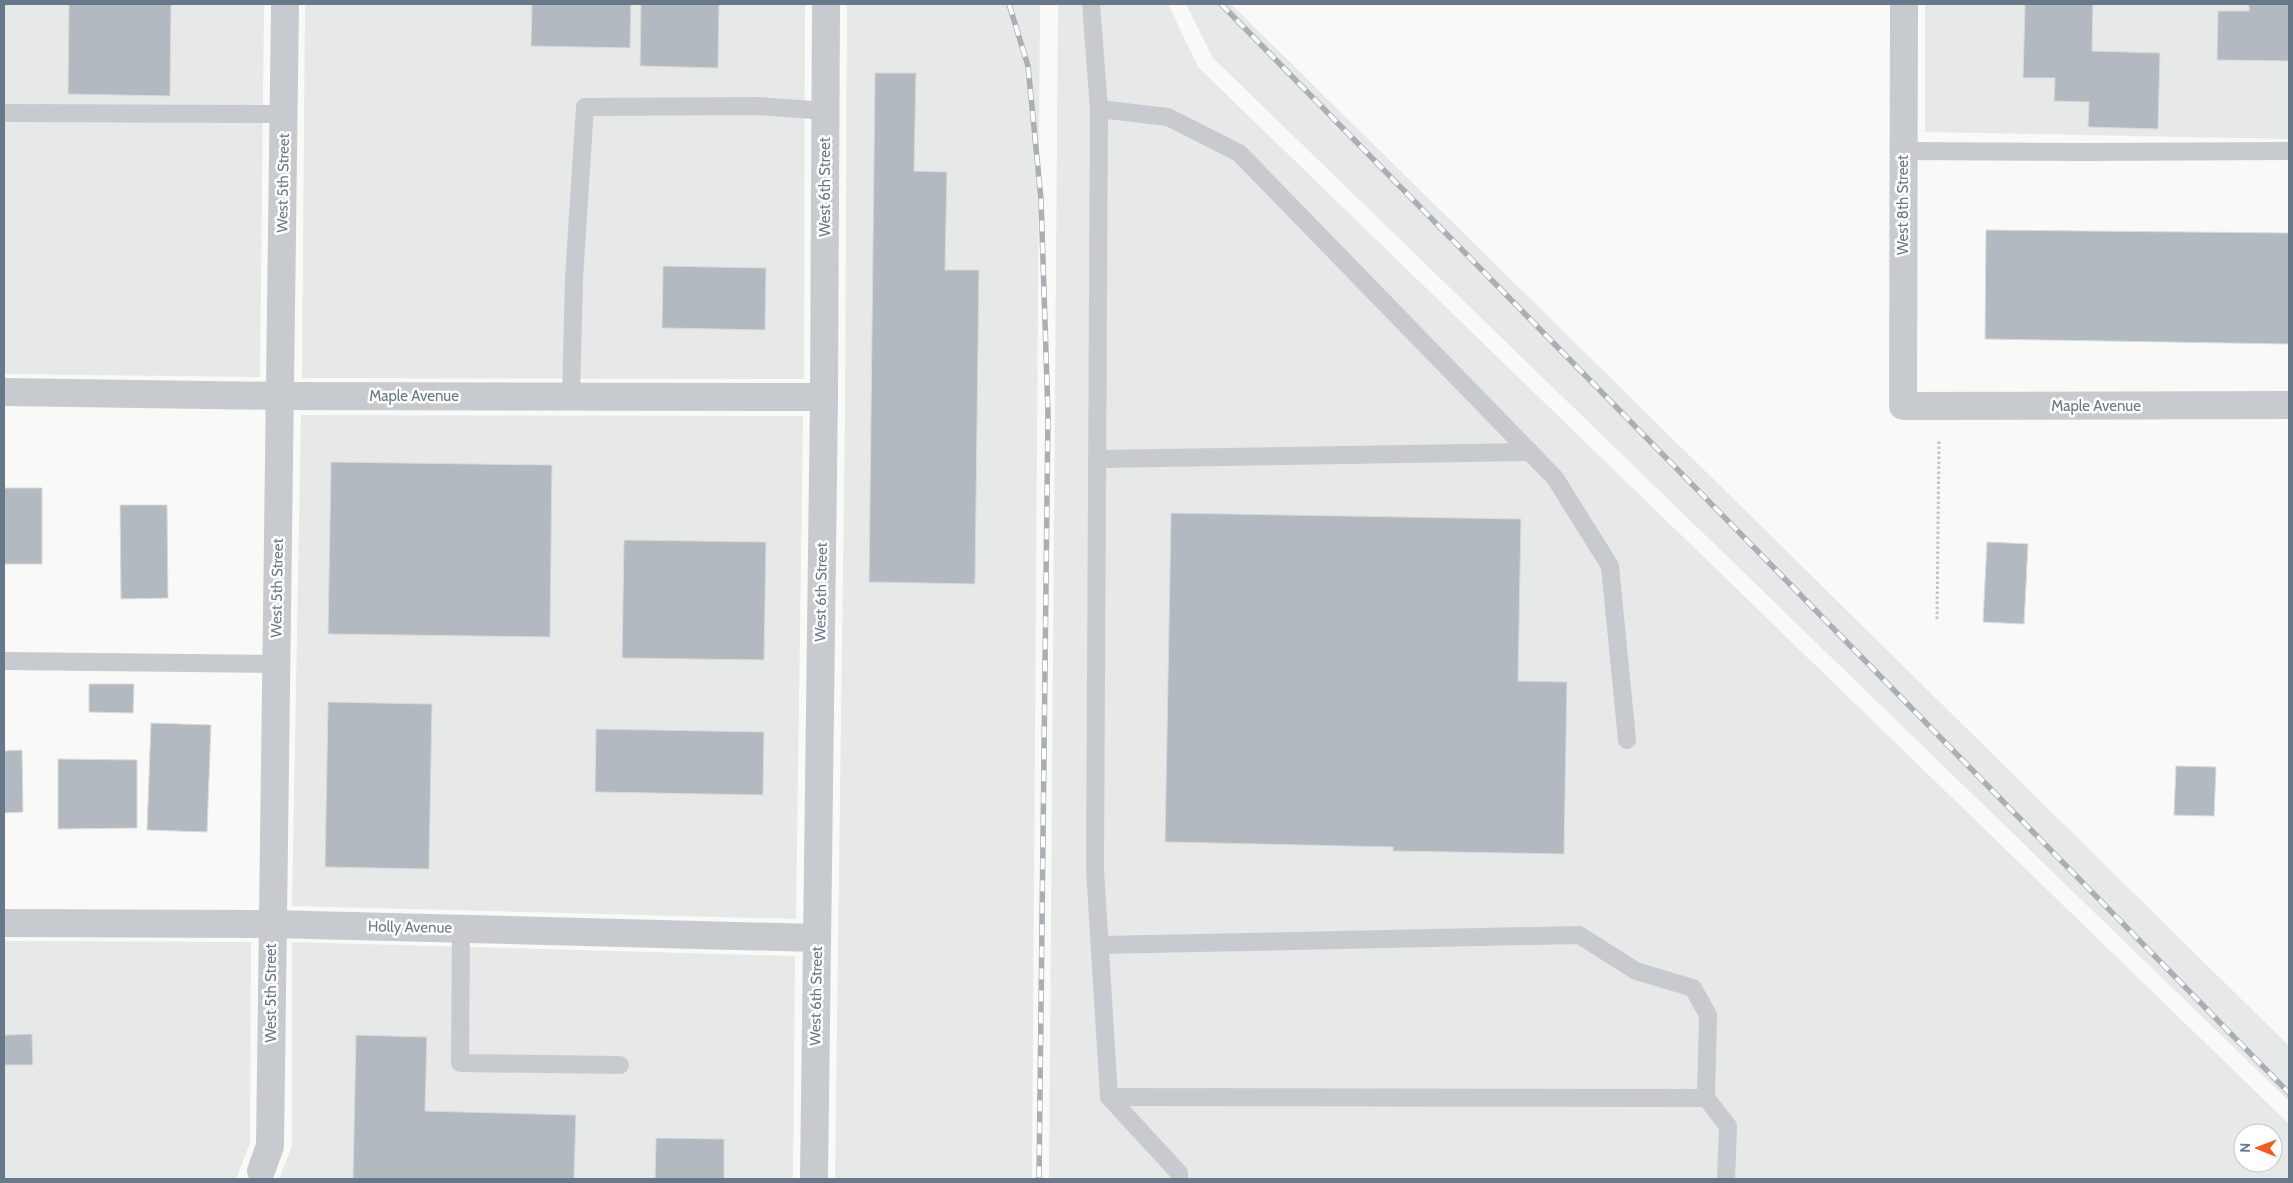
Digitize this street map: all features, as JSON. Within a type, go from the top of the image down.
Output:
[{"type":"street","name":"West 5th Street","points":[[256,1175],[270,1146],[285,4]]},
{"type":"street","name":"West 6th Street","points":[[814,1179],[824,397],[826,4]]},
{"type":"street","name":"West 8th Street","points":[[1903,406],[1904,4]]},
{"type":"street","name":"Maple Avenue","points":[[4,392],[280,396],[824,397]]},
{"type":"street","name":"Maple Avenue","points":[[1903,406],[2289,405]]},
{"type":"street","name":"Holly Avenue","points":[[4,922],[272,924],[817,938]]},
{"type":"lane","points":[[1091,4],[1099,109],[1095,869],[1110,1097],[1179,1172],[1179,1179]]},
{"type":"lane","points":[[571,397],[574,278],[585,108],[758,106],[826,111]]},
{"type":"lane","points":[[1099,109],[1168,116],[1239,153],[1555,478],[1610,566],[1627,740]]},
{"type":"lane","points":[[4,113],[284,114]]},
{"type":"lane","points":[[1904,151],[2289,150]]},
{"type":"lane","points":[[1097,458],[1530,452]]},
{"type":"lane","points":[[4,661],[276,664]]},
{"type":"lane","points":[[461,928],[460,1063],[620,1065]]},
{"type":"lane","points":[[1100,945],[1579,935],[1636,971],[1693,988],[1708,1015],[1706,1098],[1728,1126],[1726,1179]]},
{"type":"lane","points":[[1110,1097],[1706,1098]]},
{"type":"path","points":[[1937,619],[1939,406]]},
{"type":"shaded area","points":[[4,4],[264,4],[260,377],[4,374]]},
{"type":"shaded area","points":[[305,4],[805,4],[804,379],[302,378]]},
{"type":"shaded area","points":[[847,4],[1040,4],[1032,1179],[835,1179],[845,416]]},
{"type":"shaded area","points":[[1058,4],[1168,4],[1198,67],[2289,1124],[2289,1179],[1049,1179]]},
{"type":"shaded area","points":[[1186,4],[1231,4],[2289,1046],[2289,1101],[1213,58]]},
{"type":"shaded area","points":[[1925,4],[2289,4],[2289,139],[1925,132]]},
{"type":"shaded area","points":[[301,415],[803,416],[796,919],[292,906]]},
{"type":"shaded area","points":[[4,941],[251,942],[250,1143],[236,1179],[4,1179]]},
{"type":"shaded area","points":[[292,942],[795,956],[793,1179],[279,1179],[292,1146]]},
{"type":"building","points":[[69,4],[171,4],[170,96],[68,94]]},
{"type":"building","points":[[532,4],[631,4],[630,48],[531,46]]},
{"type":"building","points":[[641,4],[719,4],[718,68],[640,66]]},
{"type":"building","points":[[2025,4],[2093,4],[2092,51],[2160,53],[2158,129],[2088,127],[2089,102],[2054,101],[2055,78],[2023,78]]},
{"type":"building","points":[[2249,4],[2289,4],[2289,61],[2217,60],[2218,11],[2249,11]]},
{"type":"building","points":[[875,73],[916,73],[914,171],[947,172],[945,270],[979,270],[975,584],[869,582]]},
{"type":"building","points":[[1986,230],[2289,233],[2289,344],[1985,339]]},
{"type":"building","points":[[663,266],[766,268],[765,330],[662,328]]},
{"type":"building","points":[[331,462],[552,465],[550,637],[328,634]]},
{"type":"building","points":[[4,488],[42,488],[42,564],[4,564]]},
{"type":"building","points":[[120,505],[167,505],[168,598],[121,599]]},
{"type":"building","points":[[1171,513],[1521,519],[1518,681],[1567,682],[1564,854],[1393,851],[1393,847],[1165,842]]},
{"type":"building","points":[[624,540],[766,542],[764,660],[622,658]]},
{"type":"building","points":[[1987,542],[2028,544],[2024,624],[1983,622]]},
{"type":"building","points":[[89,684],[134,684],[133,713],[89,712]]},
{"type":"building","points":[[328,702],[432,704],[429,869],[325,867]]},
{"type":"building","points":[[151,723],[211,725],[207,832],[147,830]]},
{"type":"building","points":[[596,729],[764,732],[763,795],[595,792]]},
{"type":"building","points":[[22,750],[23,812],[4,813],[4,751]]},
{"type":"building","points":[[58,759],[137,760],[137,828],[58,829]]},
{"type":"building","points":[[2176,766],[2216,767],[2214,816],[2174,815]]},
{"type":"building","points":[[32,1034],[33,1065],[4,1065],[4,1035]]},
{"type":"building","points":[[356,1035],[427,1037],[425,1111],[576,1115],[574,1179],[353,1179]]},
{"type":"building","points":[[656,1138],[724,1139],[724,1179],[655,1179]]},
{"type":"railway","points":[[1009,4],[1028,66],[1041,199],[1048,414],[1039,1179]]},
{"type":"railway","points":[[1221,4],[2289,1093]]}]
